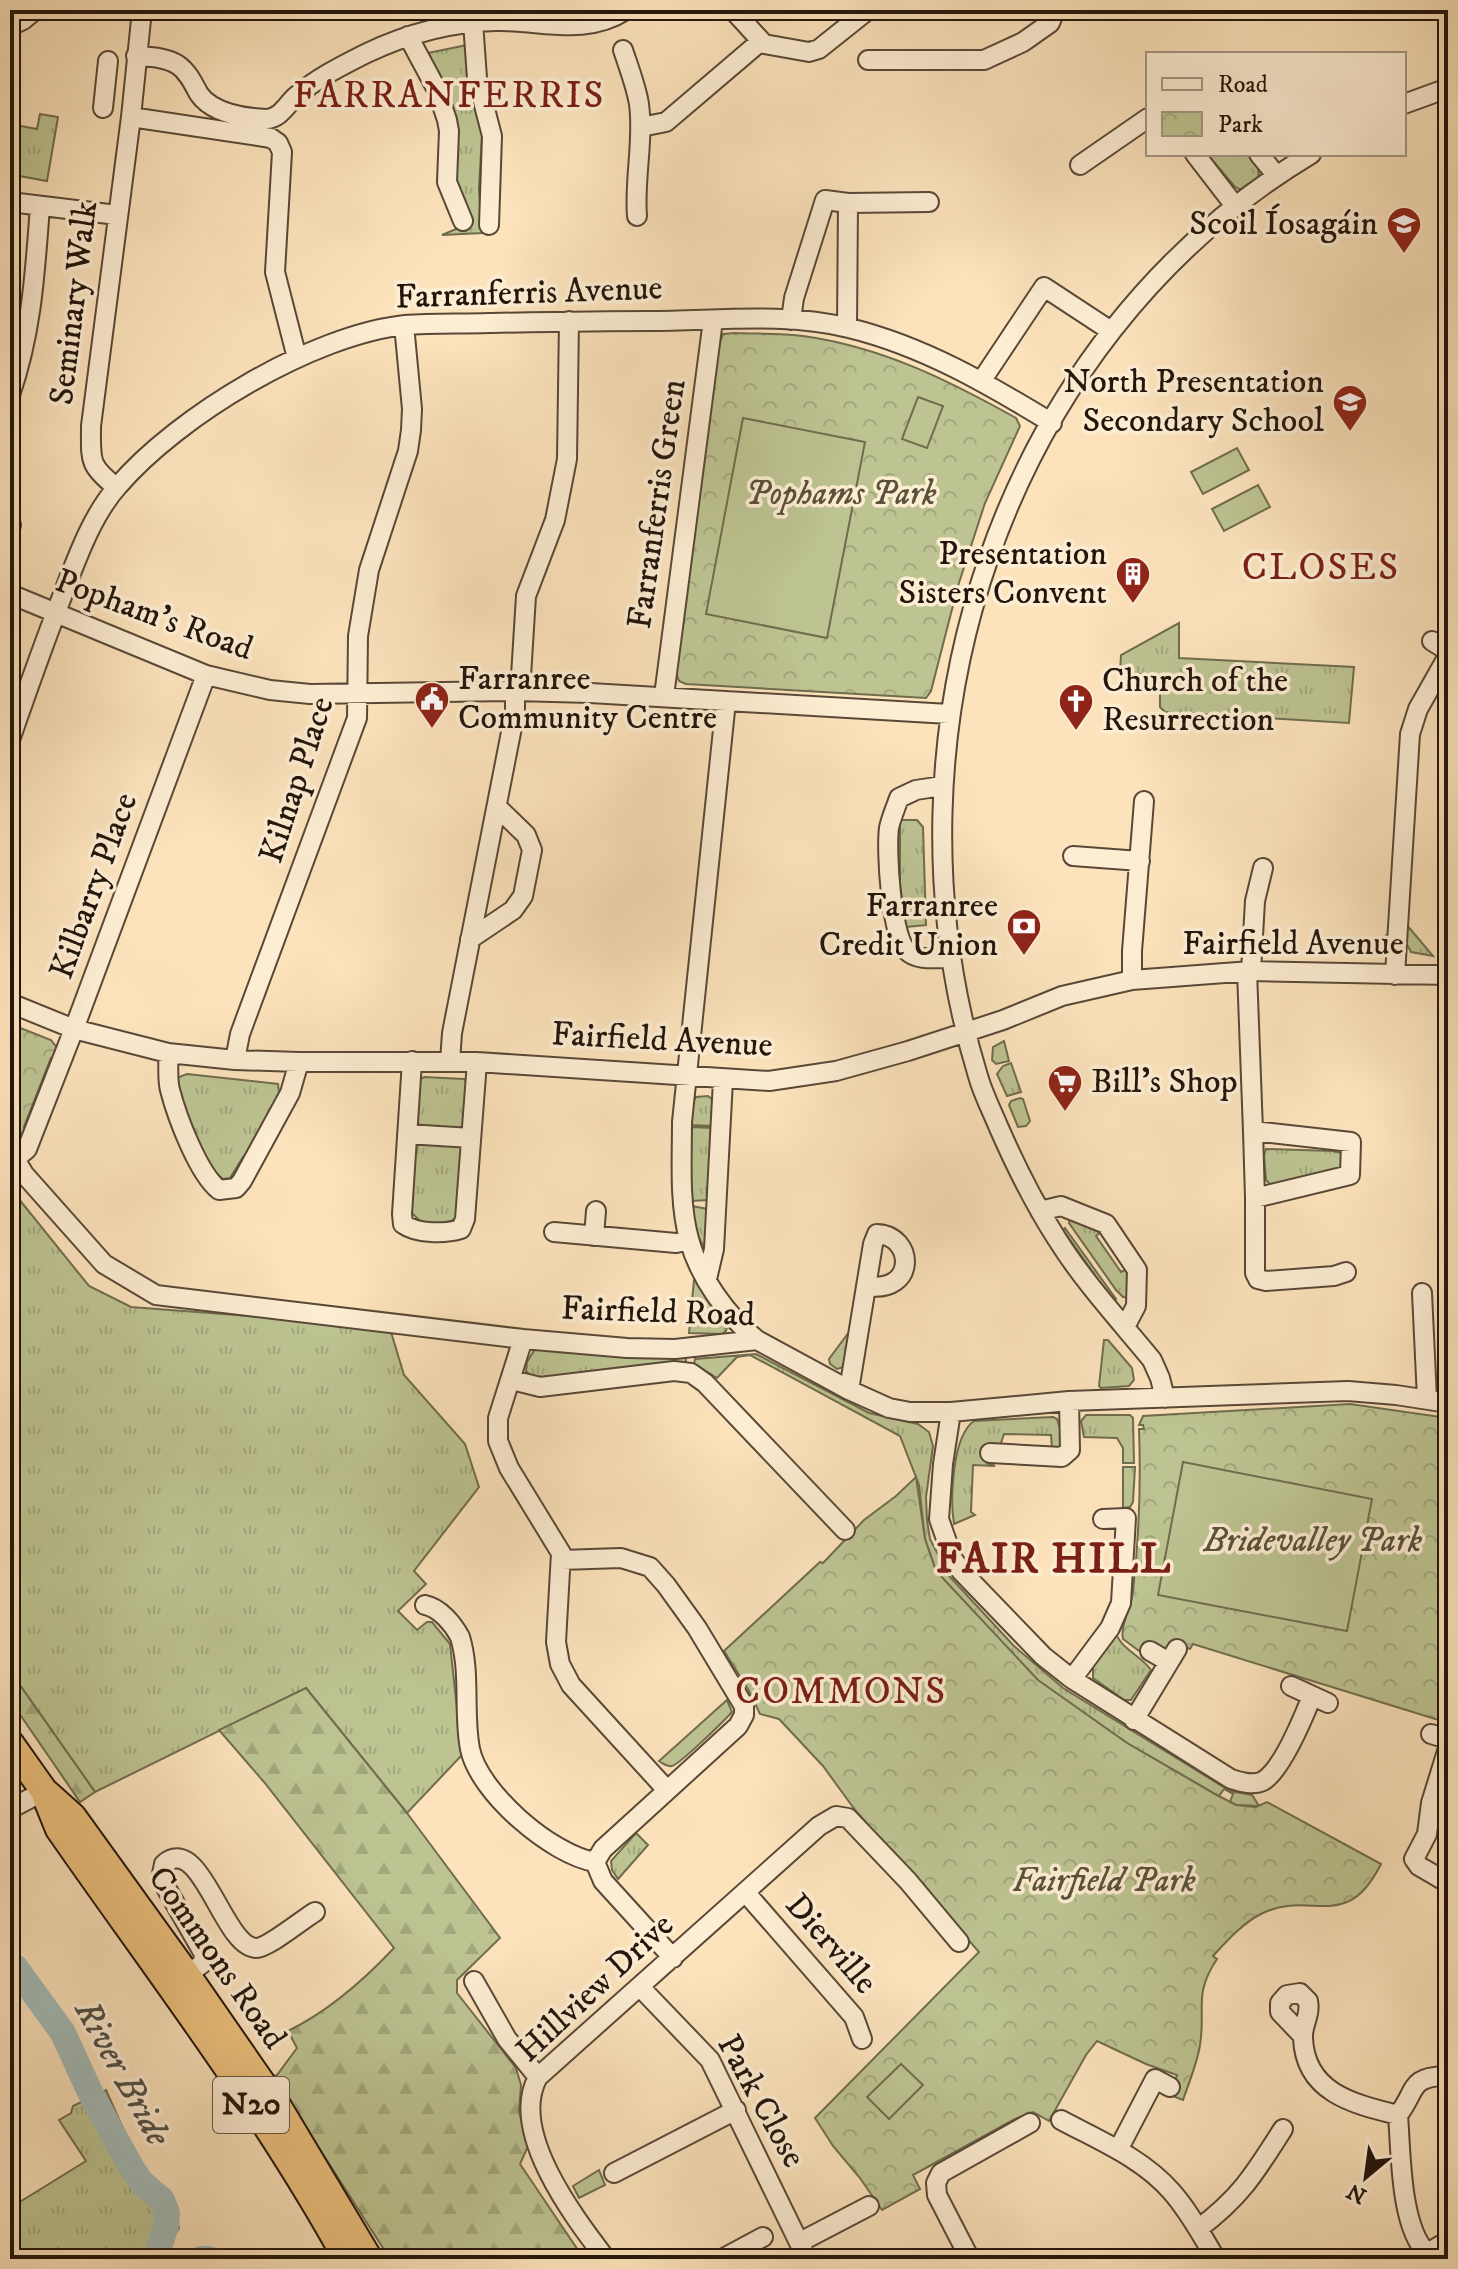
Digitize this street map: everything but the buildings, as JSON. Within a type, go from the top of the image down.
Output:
[{"type":"highway","name":"Commons Road","points":[[10,1743],[44,1791],[73,1817],[187,1975],[277,2105],[369,2259]]},
{"type":"highway","name":"Commons Road","points":[[44,1791],[59,1829],[239,2086],[313,2200],[347,2259]]},
{"type":"street","points":[[10,26],[35,10]]},
{"type":"street","name":"Seminary Walk","points":[[116,487],[103,477],[91,461],[91,426],[142,10]]},
{"type":"street","points":[[136,56],[164,59],[179,65],[206,102],[221,111],[267,119],[277,116],[294,98],[334,69],[408,36],[473,22],[587,26],[626,10]]},
{"type":"street","points":[[733,10],[761,41],[770,46],[809,52],[819,49],[868,10]]},
{"type":"street","points":[[868,60],[984,60],[1023,42],[1050,23],[1054,13],[1052,10]]},
{"type":"street","points":[[473,22],[477,78],[492,136],[489,225]]},
{"type":"street","points":[[408,36],[437,90],[447,120],[447,182],[463,221]]},
{"type":"street","points":[[641,127],[666,122],[761,41]]},
{"type":"street","points":[[623,50],[639,103],[641,127],[635,196],[637,216]]},
{"type":"street","points":[[103,108],[108,61]]},
{"type":"street","points":[[106,81],[134,85]]},
{"type":"street","points":[[1406,103],[1448,88]]},
{"type":"street","points":[[131,117],[271,138],[278,143],[282,152],[275,272],[297,358]]},
{"type":"street","points":[[1080,165],[1146,119]]},
{"type":"street","points":[[1197,156],[1235,206]]},
{"type":"street","points":[[1261,156],[1276,175]]},
{"type":"street","points":[[1165,1398],[1152,1360],[1058,1242],[1019,1176],[978,1078],[949,958],[940,848],[949,714],[964,639],[981,577],[1017,483],[1079,377],[1111,331],[1151,283],[1195,239],[1276,175],[1308,156]]},
{"type":"street","points":[[791,320],[794,298],[825,200],[848,203],[929,202]]},
{"type":"street","points":[[10,202],[117,215]]},
{"type":"street","points":[[847,327],[848,203]]},
{"type":"street","points":[[10,395],[25,349],[31,315],[40,206]]},
{"type":"street","points":[[982,380],[1044,287],[1111,331]]},
{"type":"street","name":"Farranferris Green","points":[[664,696],[713,320]]},
{"type":"street","name":"Farranferris Avenue","points":[[10,740],[91,528],[116,487],[194,417],[234,391],[297,358],[364,335],[404,325],[569,321],[791,320],[847,327],[930,355],[982,380],[1052,423]]},
{"type":"street","points":[[450,1062],[452,1033],[515,712],[526,596],[555,520],[567,459],[569,321]]},
{"type":"street","name":"Kilnap Place","points":[[235,1060],[240,1034],[357,718],[358,636],[369,570],[408,451],[411,430],[404,325]]},
{"type":"street","name":"Popham's Road","points":[[10,594],[206,675],[270,690],[310,694],[517,691],[664,696],[949,714]]},
{"type":"street","points":[[1395,975],[1410,734],[1443,649]]},
{"type":"street","name":"Kilbarry Place","points":[[12,1155],[27,1149],[206,675]]},
{"type":"street","points":[[726,701],[686,1076],[682,1164],[689,1240],[707,1279],[732,1316],[757,1340]]},
{"type":"street","points":[[942,786],[916,790],[899,798],[889,828],[889,881],[898,934],[904,950],[916,957],[949,958]]},
{"type":"street","points":[[1132,980],[1144,801]]},
{"type":"street","points":[[470,939],[513,910],[523,896],[532,850],[526,835],[497,807]]},
{"type":"street","points":[[1073,856],[1140,861]]},
{"type":"street","points":[[1263,868],[1255,901],[1249,971],[1258,1279],[1334,1276],[1346,1272]]},
{"type":"street","name":"Fairfield Avenue","points":[[10,1003],[74,1029],[168,1053],[235,1060],[477,1062],[769,1081],[836,1071],[908,1051],[1062,996],[1132,980],[1249,971],[1448,975]]},
{"type":"street","points":[[168,1053],[170,1088],[197,1159],[213,1185],[219,1190],[228,1191],[242,1181],[290,1093],[299,1062]]},
{"type":"street","points":[[412,1061],[403,1224],[410,1229],[450,1233],[461,1229],[465,1219],[477,1062]]},
{"type":"street","points":[[707,1279],[714,1249],[723,1080]]},
{"type":"street","points":[[1253,1131],[1351,1142],[1350,1175],[1255,1198]]},
{"type":"street","points":[[407,1134],[471,1138]]},
{"type":"street","name":"Fairfield Road","points":[[12,1155],[24,1174],[104,1264],[156,1295],[523,1339],[660,1349],[757,1340],[849,1390],[898,1410],[951,1412],[1069,1401],[1348,1391],[1448,1403]]},
{"type":"street","points":[[1040,1211],[1061,1206],[1106,1224],[1137,1270],[1136,1306],[1125,1327]]},
{"type":"street","points":[[594,1236],[596,1211]]},
{"type":"street","points":[[554,1232],[676,1243],[689,1240]]},
{"type":"street","points":[[849,1390],[866,1286]]},
{"type":"street","points":[[1422,1293],[1427,1399]]},
{"type":"street","points":[[523,1339],[498,1418],[498,1441],[509,1468],[558,1546],[561,1560],[556,1642],[564,1674],[666,1789]]},
{"type":"street","points":[[512,1380],[538,1387],[674,1371],[691,1373],[705,1383],[845,1530]]},
{"type":"street","points":[[990,1453],[1062,1457],[1070,1450],[1069,1401]]},
{"type":"street","points":[[951,1412],[939,1504],[943,1536],[953,1559],[1043,1656],[1134,1720],[1231,1779],[1248,1784],[1263,1781],[1272,1772],[1320,1699],[1291,1686]]},
{"type":"street","points":[[1072,1679],[1110,1628],[1121,1603],[1126,1518],[1103,1519]]},
{"type":"street","points":[[561,1560],[621,1558],[650,1567],[675,1597],[741,1697],[744,1715],[738,1726],[666,1789],[603,1849],[595,1862],[603,1881],[673,1958]]},
{"type":"street","points":[[425,1605],[434,1607],[460,1637],[464,1654],[470,1750],[491,1788],[543,1839],[568,1855],[595,1862]]},
{"type":"street","points":[[1134,1720],[1173,1656],[1150,1651]]},
{"type":"street","points":[[1448,1748],[1431,1803],[1427,1834],[1414,1859],[1419,1866],[1448,1883]]},
{"type":"street","points":[[10,1809],[44,1791]]},
{"type":"street","name":"Hillview Drive","points":[[606,2259],[559,2190],[533,2133],[531,2097],[538,2077],[819,1826],[836,1816],[848,1818],[908,1881],[959,1942]]},
{"type":"street","points":[[187,1975],[203,1963],[204,1954],[161,1879],[164,1864],[173,1858],[178,1857],[193,1866],[241,1941],[249,1946],[262,1946],[315,1912]]},
{"type":"street","name":"Dierville","points":[[746,1893],[854,2017],[862,2039]]},
{"type":"street","points":[[474,1981],[507,2039],[538,2077]]},
{"type":"street","name":"Park Close","points":[[640,1987],[710,2060],[803,2251]]},
{"type":"street","points":[[1302,2035],[1311,2066],[1326,2088],[1348,2101],[1398,2115]]},
{"type":"street","points":[[1448,2079],[1445,2076],[1427,2077],[1415,2083],[1398,2115],[1405,2194],[1415,2239],[1427,2256],[1448,2241]]},
{"type":"street","points":[[1118,2150],[1155,2079],[1170,2087]]},
{"type":"street","points":[[614,2173],[736,2110]]},
{"type":"street","points":[[1061,2120],[1118,2150],[1160,2180],[1198,2229],[1216,2259]]},
{"type":"street","points":[[967,2252],[937,2195],[938,2178],[941,2173],[1030,2123]]},
{"type":"street","points":[[1198,2229],[1224,2210],[1249,2183],[1283,2129]]},
{"type":"street","points":[[803,2251],[869,2206]]},
{"type":"street","points":[[722,2259],[763,2237]]},
{"type":"green space","points":[[467,45],[468,70],[482,135],[479,189],[482,233],[442,235],[468,224],[454,193],[423,54]]},
{"type":"green space","points":[[40,114],[58,117],[47,181],[19,176],[16,188],[10,187],[10,124],[37,129]]},
{"type":"green space","points":[[1209,156],[1252,156],[1259,171],[1257,180],[1243,191],[1235,187]]},
{"type":"green space","name":"Pophams Park","points":[[723,334],[803,336],[860,348],[940,378],[1016,418],[1020,426],[985,503],[958,586],[931,691],[926,698],[686,684],[679,681],[676,673],[717,351]]},
{"type":"green space","points":[[918,397],[943,406],[927,448],[902,439]]},
{"type":"green space","points":[[743,418],[865,442],[827,638],[706,614]]},
{"type":"green space","points":[[1237,448],[1249,470],[1203,494],[1191,472]]},
{"type":"green space","points":[[1258,485],[1270,507],[1224,531],[1212,509]]},
{"type":"green space","points":[[1179,623],[1179,658],[1354,667],[1349,723],[1165,712],[1160,707],[1160,676],[1120,672],[1121,655]]},
{"type":"green space","points":[[900,820],[917,820],[923,827],[926,925],[906,927],[900,885]]},
{"type":"green space","points":[[1406,924],[1433,956],[1411,952],[1405,941]]},
{"type":"green space","points":[[1388,934],[1385,949],[1377,954],[1361,955],[1361,953]]},
{"type":"green space","points":[[10,1024],[51,1040],[58,1049],[56,1059],[51,1058],[24,1127],[26,1130],[18,1137],[10,1134]]},
{"type":"green space","points":[[1004,1041],[1009,1061],[996,1064],[992,1060],[993,1047]]},
{"type":"green space","points":[[1011,1063],[1021,1092],[1007,1096],[997,1074],[1003,1066]]},
{"type":"green space","points":[[187,1074],[278,1084],[280,1099],[248,1159],[243,1157],[230,1178],[223,1179],[209,1167],[177,1095],[176,1083],[179,1077]]},
{"type":"green space","points":[[424,1077],[464,1079],[469,1086],[465,1125],[459,1128],[420,1126],[414,1118],[417,1082]]},
{"type":"green space","points":[[708,1096],[713,1100],[712,1126],[690,1125],[690,1107],[696,1097]]},
{"type":"green space","points":[[1020,1098],[1030,1121],[1026,1126],[1018,1127],[1009,1105]]},
{"type":"green space","points":[[691,1127],[713,1128],[709,1200],[691,1201]]},
{"type":"green space","points":[[417,1142],[459,1144],[463,1151],[459,1214],[447,1223],[421,1222],[408,1209],[412,1148]]},
{"type":"green space","points":[[1266,1149],[1333,1151],[1341,1153],[1344,1159],[1339,1169],[1271,1185],[1266,1180]]},
{"type":"green space","points":[[10,1188],[89,1286],[131,1307],[261,1317],[391,1332],[404,1375],[465,1444],[479,1487],[414,1571],[426,1584],[398,1611],[417,1630],[432,1622],[450,1644],[462,1755],[407,1813],[306,1688],[95,1792],[10,1671]]},
{"type":"green space","points":[[692,1206],[708,1209],[708,1251],[698,1236]]},
{"type":"green space","points":[[1070,1219],[1104,1229],[1096,1236],[1121,1272],[1129,1268],[1130,1298],[1123,1297],[1116,1290],[1069,1223]]},
{"type":"green space","points":[[1065,1228],[1116,1299],[1113,1301],[1063,1230]]},
{"type":"green space","points":[[696,1276],[728,1323],[722,1334],[689,1333]]},
{"type":"green space","points":[[849,1332],[844,1367],[837,1369],[829,1359]]},
{"type":"green space","points":[[1104,1340],[1108,1340],[1132,1368],[1134,1380],[1129,1386],[1099,1386]]},
{"type":"green space","points":[[535,1349],[686,1355],[686,1364],[540,1380],[526,1371],[527,1362]]},
{"type":"green space","points":[[756,1354],[869,1413],[918,1424],[929,1432],[933,1446],[926,1497],[927,1520],[930,1539],[949,1576],[1014,1646],[1063,1688],[1230,1791],[1252,1795],[1259,1806],[1236,1805],[1230,1802],[1233,1794],[1224,1789],[1219,1796],[1215,1794],[1127,1743],[1037,1680],[936,1571],[925,1539],[919,1485],[900,1436],[750,1355],[737,1357],[717,1378],[694,1364],[695,1359]]},
{"type":"green space","name":"Bridevalley Park","points":[[1350,1404],[1448,1418],[1448,1723],[1193,1644],[1190,1649],[1174,1641],[1146,1656],[1123,1639],[1135,1571],[1140,1490],[1139,1429],[1144,1429],[1143,1425],[1139,1425],[1143,1416]]},
{"type":"green space","points":[[1086,1415],[1130,1415],[1133,1418],[1134,1463],[1123,1463],[1123,1448],[1117,1438],[1084,1437],[1081,1421]]},
{"type":"green space","points":[[1053,1417],[1060,1428],[1064,1428],[1061,1449],[1052,1448],[1051,1435],[1004,1434],[1000,1446],[990,1446],[987,1463],[995,1466],[973,1465],[971,1512],[975,1515],[954,1524],[954,1469],[961,1440],[974,1421]]},
{"type":"green space","points":[[1183,1462],[1372,1499],[1347,1631],[1158,1595]]},
{"type":"green space","points":[[1123,1467],[1135,1467],[1133,1502],[1130,1507],[1123,1508]]},
{"type":"green space","name":"Fairfield Park","points":[[916,1477],[925,1539],[936,1571],[1038,1680],[1127,1743],[1215,1794],[1236,1805],[1256,1807],[1267,1802],[1381,1864],[1368,1886],[1354,1898],[1326,1906],[1278,1908],[1259,1915],[1240,1928],[1213,1956],[1217,1959],[1203,1992],[1199,2052],[1183,2100],[1170,2095],[1177,2075],[1097,2041],[1049,2121],[1033,2112],[1015,2119],[913,2175],[920,2189],[882,2210],[815,2118],[979,1952],[855,1810],[823,1766],[779,1719],[760,1714],[724,1651],[820,1562],[823,1563],[864,1520]]},
{"type":"green space","points":[[1115,1628],[1124,1646],[1151,1670],[1131,1700],[1124,1700],[1093,1678],[1093,1663]]},
{"type":"green space","points":[[10,1671],[95,1792],[80,1802],[10,1700]]},
{"type":"green space","points":[[306,1688],[407,1813],[500,1938],[457,1980],[457,1993],[516,2068],[521,2085],[519,2111],[528,2146],[520,2164],[584,2259],[390,2259],[273,2076],[297,2048],[288,2031],[345,1994],[394,1948],[264,1782],[219,1730]]},
{"type":"green space","points":[[727,1700],[732,1712],[692,1750],[672,1766],[659,1761]]},
{"type":"green space","points":[[636,1833],[648,1845],[618,1879],[611,1861]]},
{"type":"green space","points":[[901,2064],[923,2085],[889,2119],[867,2097]]},
{"type":"green space","points":[[106,2090],[138,2162],[171,2200],[179,2228],[169,2244],[172,2253],[180,2259],[10,2259],[10,2208],[86,2161],[59,2120],[71,2113],[73,2106]]},
{"type":"green space","points":[[599,2170],[605,2185],[579,2198],[573,2186]]},
{"type":"waterway","name":"River Bride","points":[[15,1967],[63,2033],[89,2090],[131,2167],[142,2183],[162,2200],[167,2213],[158,2250],[162,2259]]},
{"type":"waterway","name":"River Bride","points":[[201,2259],[208,2259]]},
{"type":"place","name":"Scoil Íosagáin","points":[[1404,255]]},
{"type":"place","name":"North Presentation Secondary School","points":[[1350,433]]},
{"type":"place","name":"Presentation Sisters Convent","points":[[1133,605]]},
{"type":"place","name":"Farranree Community Centre","points":[[432,730]]},
{"type":"place","name":"Church of the Resurrection","points":[[1076,732]]},
{"type":"place","name":"Farranree Credit Union","points":[[1024,957]]},
{"type":"place","name":"Bill's Shop","points":[[1065,1113]]},
{"type":"district","name":"FARRANFERRIS","points":[[449,96]]},
{"type":"district","name":"CLOSES","points":[[1321,568]]},
{"type":"district","name":"FAIR HILL","points":[[1054,1560]]},
{"type":"district","name":"COMMONS","points":[[841,1692]]}]
